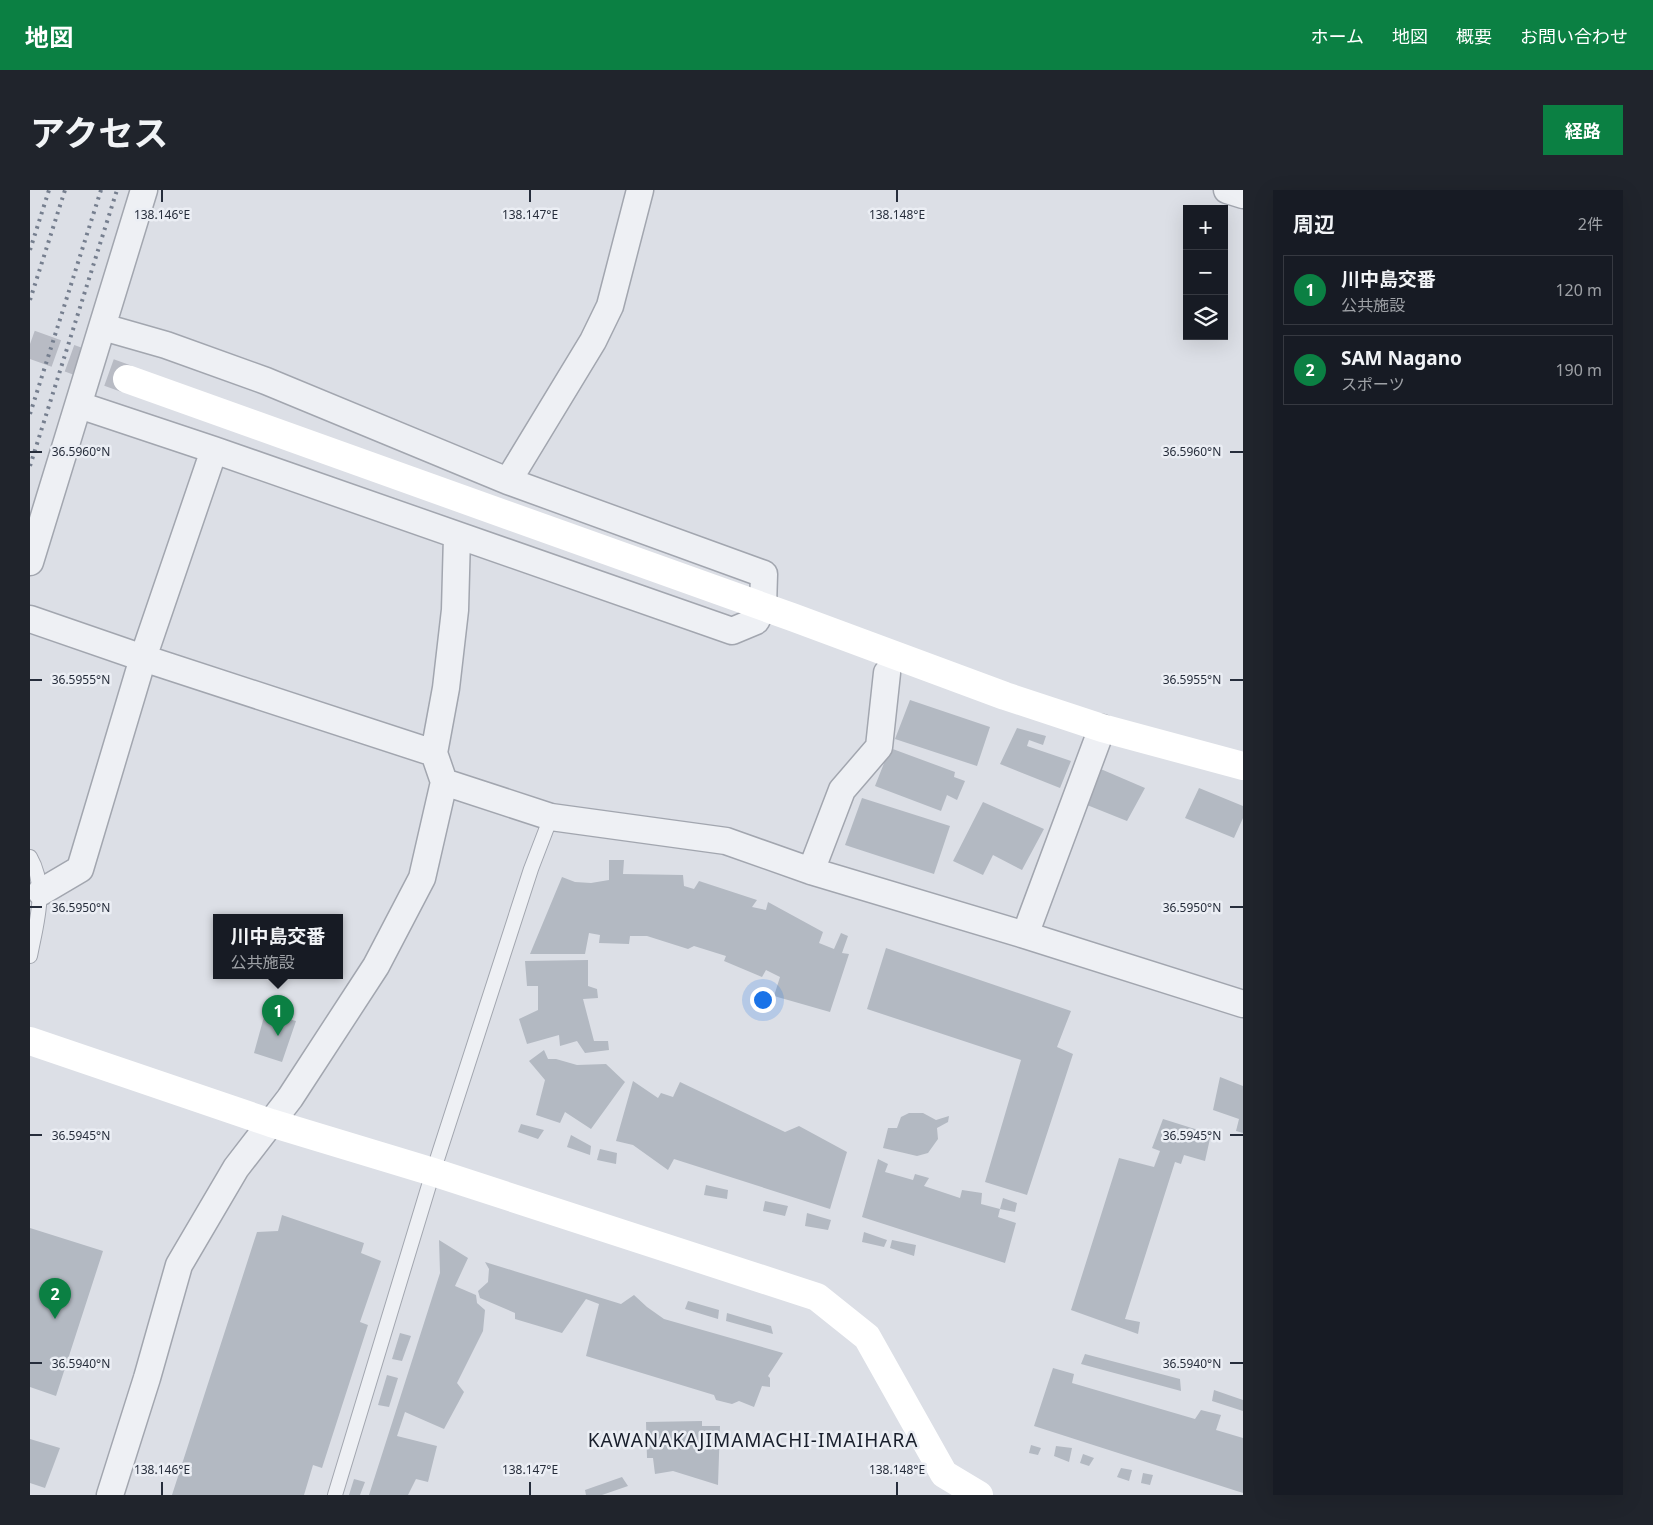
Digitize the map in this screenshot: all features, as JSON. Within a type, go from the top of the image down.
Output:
[{"type":"street","points":[[30,562],[144,190]]},
{"type":"street","points":[[508,481],[592,341],[610,306],[640,190]]},
{"type":"street","points":[[1227,190],[1243,195]]},
{"type":"street","points":[[79,405],[214,450],[732,631],[756,621],[763,607],[764,574],[508,481],[266,381],[166,345],[103,327]]},
{"type":"street","points":[[127,379],[763,607],[1005,696],[1102,728],[1243,766]]},
{"type":"street","points":[[41,892],[80,869],[143,658],[214,450]]},
{"type":"street","points":[[110,1495],[147,1378],[179,1265],[236,1168],[290,1098],[371,973],[422,878],[444,782],[434,753],[446,688],[455,610],[457,536]]},
{"type":"street","points":[[30,619],[434,753]]},
{"type":"street","points":[[811,871],[842,790],[879,747],[886,673]]},
{"type":"street","points":[[1025,935],[1102,728]]},
{"type":"street","points":[[444,782],[551,817],[726,841],[811,871],[1025,935],[1243,1004]]},
{"type":"street","points":[[30,1041],[271,1122],[433,1172],[818,1297],[867,1337],[944,1474],[979,1495]]},
{"type":"lane","points":[[335,1495],[433,1172],[531,869],[551,817]]},
{"type":"lane","points":[[30,857],[37,869],[41,892],[30,956]]},
{"type":"building","points":[[910,700],[990,727],[977,766],[895,739]]},
{"type":"building","points":[[1017,728],[1046,736],[1043,745],[1029,740],[1027,746],[1071,761],[1060,788],[1000,764]]},
{"type":"building","points":[[890,748],[955,772],[954,777],[965,781],[957,800],[947,795],[941,811],[875,786]]},
{"type":"building","points":[[1096,767],[1145,788],[1127,821],[1082,803]]},
{"type":"building","points":[[1199,788],[1243,806],[1243,818],[1234,838],[1185,818]]},
{"type":"building","points":[[862,798],[950,826],[934,874],[845,845]]},
{"type":"building","points":[[983,802],[1044,829],[1022,870],[993,855],[983,875],[953,861]]},
{"type":"building","points":[[609,860],[624,860],[623,874],[683,875],[684,886],[694,889],[699,881],[757,900],[752,907],[766,910],[768,902],[823,932],[819,943],[834,949],[841,933],[848,936],[842,953],[849,954],[830,1012],[774,996],[780,977],[766,970],[762,977],[724,961],[726,956],[694,946],[688,949],[647,936],[630,936],[629,944],[599,943],[600,935],[589,933],[585,954],[530,954],[562,877],[575,882],[591,883],[609,880]]},
{"type":"building","points":[[886,948],[1071,1011],[1057,1047],[1073,1054],[1027,1195],[985,1182],[1021,1060],[867,1009]]},
{"type":"building","points":[[588,960],[588,986],[597,989],[598,998],[583,999],[594,1041],[608,1041],[609,1050],[585,1053],[577,1041],[560,1046],[559,1035],[527,1044],[519,1019],[538,1010],[538,986],[527,986],[525,961]]},
{"type":"building","points":[[265,1013],[296,1021],[282,1062],[254,1053]]},
{"type":"building","points":[[544,1050],[548,1059],[556,1059],[577,1065],[606,1064],[625,1082],[591,1129],[565,1112],[560,1123],[536,1115],[545,1080],[529,1061]]},
{"type":"building","points":[[1220,1077],[1243,1086],[1243,1133],[1236,1131],[1239,1119],[1213,1110]]},
{"type":"building","points":[[633,1081],[658,1098],[661,1093],[673,1097],[680,1082],[785,1132],[799,1126],[847,1152],[830,1209],[674,1159],[668,1170],[633,1145],[616,1141]]},
{"type":"building","points":[[909,1113],[923,1113],[936,1120],[949,1116],[948,1122],[937,1128],[938,1139],[928,1153],[917,1156],[883,1148],[888,1128],[897,1128],[901,1117]]},
{"type":"building","points":[[1163,1119],[1211,1134],[1205,1161],[1184,1155],[1181,1164],[1175,1162],[1125,1319],[1140,1322],[1138,1334],[1071,1310],[1119,1158],[1154,1167],[1160,1151],[1152,1148]]},
{"type":"building","points":[[521,1124],[544,1130],[538,1139],[518,1132]]},
{"type":"building","points":[[571,1135],[591,1146],[590,1155],[567,1147]]},
{"type":"building","points":[[600,1149],[617,1153],[616,1164],[597,1160]]},
{"type":"building","points":[[878,1159],[888,1164],[885,1172],[913,1180],[915,1174],[929,1178],[924,1186],[960,1198],[962,1190],[982,1193],[981,1204],[1000,1209],[998,1217],[1016,1223],[1005,1263],[862,1217]]},
{"type":"building","points":[[706,1185],[728,1190],[727,1199],[704,1195]]},
{"type":"building","points":[[1003,1198],[1017,1203],[1015,1212],[1000,1209]]},
{"type":"building","points":[[765,1201],[788,1206],[785,1216],[763,1211]]},
{"type":"building","points":[[807,1213],[831,1220],[828,1230],[805,1226]]},
{"type":"building","points":[[282,1215],[364,1243],[361,1253],[381,1261],[360,1322],[368,1325],[322,1468],[313,1465],[304,1495],[172,1495],[257,1232],[278,1231]]},
{"type":"building","points":[[30,1228],[103,1251],[56,1396],[30,1387]]},
{"type":"building","points":[[864,1232],[887,1240],[884,1247],[862,1242]]},
{"type":"building","points":[[439,1240],[468,1258],[455,1286],[476,1295],[477,1303],[485,1310],[483,1331],[457,1383],[464,1392],[444,1429],[405,1412],[397,1436],[437,1446],[428,1482],[416,1479],[408,1495],[369,1495],[440,1273]]},
{"type":"building","points":[[892,1240],[916,1245],[914,1256],[890,1248]]},
{"type":"building","points":[[485,1262],[621,1304],[634,1295],[664,1319],[783,1353],[768,1376],[770,1378],[770,1387],[762,1386],[754,1407],[739,1401],[732,1404],[716,1400],[714,1395],[586,1356],[599,1304],[586,1299],[562,1333],[515,1319],[515,1313],[480,1298],[478,1291],[488,1282],[489,1269]]},
{"type":"building","points":[[688,1301],[719,1310],[718,1319],[685,1309]]},
{"type":"building","points":[[727,1313],[771,1326],[773,1334],[726,1321]]},
{"type":"building","points":[[400,1333],[411,1336],[402,1361],[392,1359]]},
{"type":"building","points":[[1085,1354],[1180,1379],[1181,1391],[1081,1364]]},
{"type":"building","points":[[1053,1368],[1074,1374],[1072,1383],[1195,1419],[1201,1410],[1221,1415],[1216,1430],[1243,1438],[1243,1493],[1034,1426]]},
{"type":"building","points":[[387,1375],[398,1378],[389,1407],[378,1405]]},
{"type":"building","points":[[1214,1390],[1243,1400],[1243,1411],[1212,1401]]},
{"type":"building","points":[[702,1421],[702,1426],[720,1426],[718,1485],[673,1471],[655,1474],[653,1458],[647,1458],[646,1422]]},
{"type":"building","points":[[30,1439],[60,1448],[45,1488],[30,1483]]},
{"type":"building","points":[[1031,1445],[1041,1448],[1038,1455],[1029,1453]]},
{"type":"building","points":[[1056,1446],[1072,1448],[1069,1462],[1054,1456]]},
{"type":"building","points":[[1083,1454],[1094,1458],[1089,1466],[1080,1463]]},
{"type":"building","points":[[1121,1468],[1132,1470],[1129,1481],[1117,1477]]},
{"type":"building","points":[[1143,1473],[1153,1475],[1150,1485],[1141,1483]]},
{"type":"building","points":[[622,1477],[628,1486],[602,1495],[586,1495],[585,1490]]},
{"type":"building","points":[[354,1479],[365,1482],[360,1495],[349,1495]]},
{"type":"tunnel","points":[[30,344],[127,379]]},
{"type":"railway","points":[[30,250],[49,190]]},
{"type":"railway","points":[[30,300],[65,190]]},
{"type":"railway","points":[[30,414],[101,190]]},
{"type":"railway","points":[[30,466],[117,190]]},
{"type":"place","name":"川中島交番","points":[[278,1036]]},
{"type":"place","name":"SAM Nagano","points":[[55,1319]]},
{"type":"district","name":"KAWANAKAJIMAMACHI-IMAIHARA","points":[[753,1440]]}]
